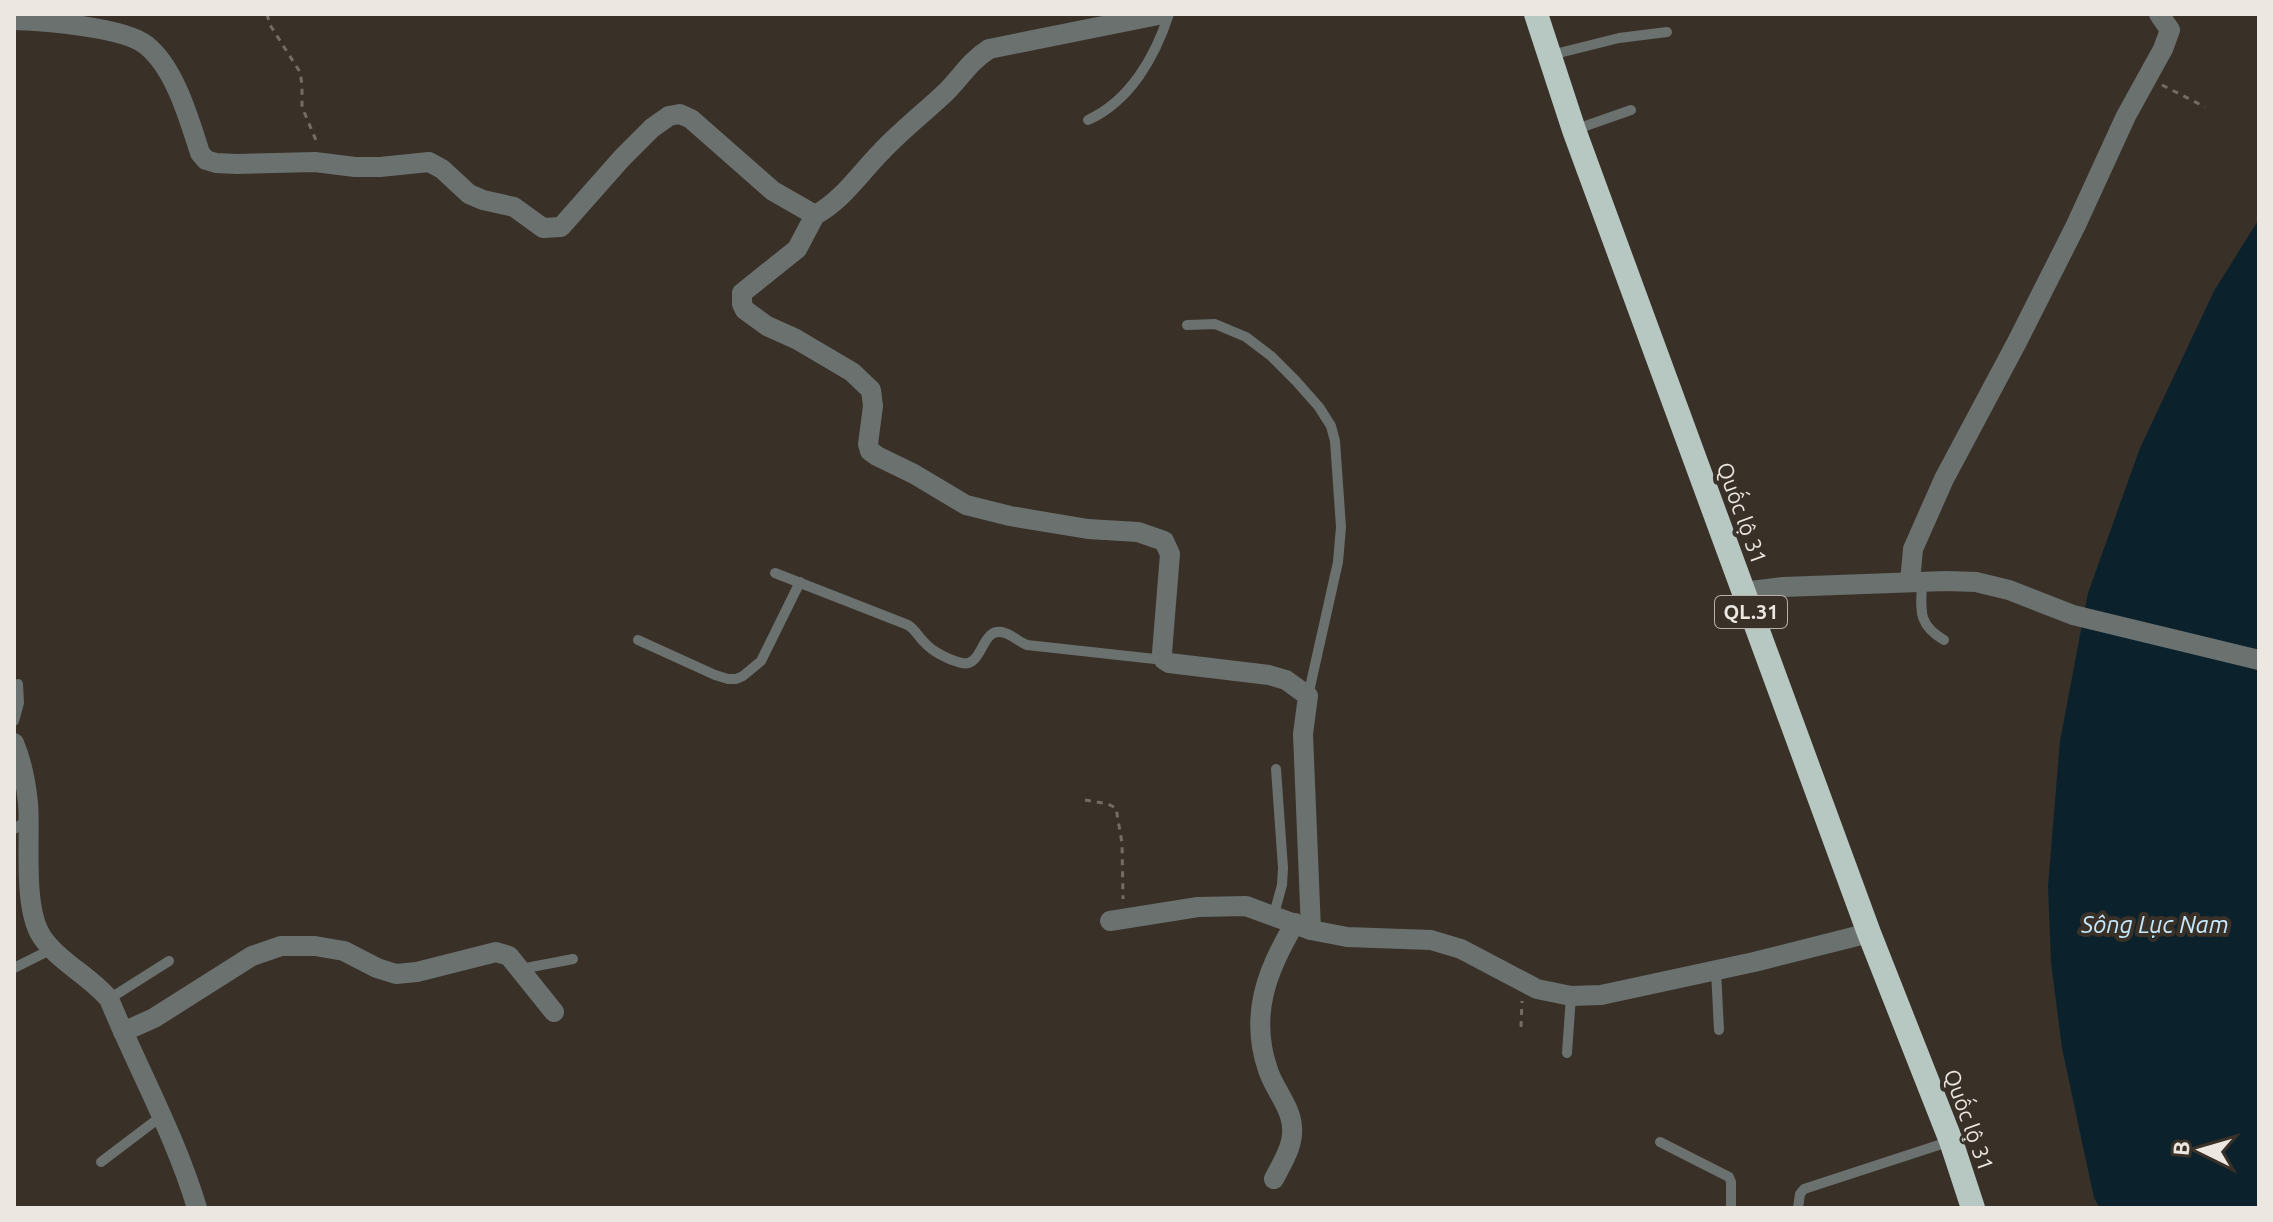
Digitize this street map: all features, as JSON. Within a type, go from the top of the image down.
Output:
[{"type":"highway","name":"Quốc lộ 31","points":[[1536,14],[1574,130],[1743,592],[1869,933],[1951,1141],[1973,1208]]},
{"type":"street","points":[[1166,14],[989,49],[974,59],[949,89],[883,149],[826,209],[815,215],[797,249],[742,293],[742,304],[745,310],[767,326],[852,372],[871,390],[873,399],[868,444],[870,451],[877,456],[966,505],[1088,529],[1138,532],[1164,541],[1170,554],[1164,660],[1269,675],[1286,680],[1308,696],[1303,734],[1303,926],[1277,953],[1266,983],[1259,1028],[1268,1071],[1292,1124],[1290,1144],[1274,1179]]},
{"type":"street","points":[[1916,582],[1913,549],[1944,479],[2017,342],[2126,116],[2163,49],[2170,30],[2159,14]]},
{"type":"street","points":[[14,20],[48,21],[97,29],[129,36],[146,45],[172,79],[200,153],[206,160],[216,163],[325,163],[380,167],[429,162],[442,169],[469,194],[514,207],[543,228],[553,228],[561,227],[652,128],[669,116],[680,114],[691,119],[773,191],[815,215]]},
{"type":"street","points":[[1743,592],[1783,587],[1976,582],[2009,590],[2073,615],[2259,660]]},
{"type":"street","points":[[14,743],[21,761],[28,803],[21,825],[40,934],[52,949],[98,985],[109,999],[163,1115],[197,1208]]},
{"type":"street","points":[[1116,920],[1198,907],[1246,906],[1347,937],[1431,940],[1461,949],[1537,989],[1571,996],[1601,995],[1869,933]]},
{"type":"street","points":[[123,1032],[154,1018],[252,956],[281,946],[315,946],[344,951],[396,974],[417,972],[496,952],[509,956],[554,1012]]},
{"type":"lane","points":[[1088,120],[1114,104],[1147,65],[1161,38],[1166,14]]},
{"type":"lane","points":[[1549,56],[1619,38],[1667,32]]},
{"type":"lane","points":[[1574,130],[1631,110]]},
{"type":"lane","points":[[1187,325],[1215,324],[1246,337],[1296,381],[1331,426],[1335,441],[1340,538],[1338,562],[1308,696]]},
{"type":"lane","points":[[775,573],[908,625],[915,629],[925,644],[960,663],[974,661],[985,640],[1000,632],[1027,645],[1164,660]]},
{"type":"lane","points":[[638,640],[715,675],[736,679],[761,661],[800,582]]},
{"type":"lane","points":[[1916,582],[1925,624],[1944,640]]},
{"type":"lane","points":[[14,721],[19,703],[18,684]]},
{"type":"lane","points":[[1274,914],[1283,868],[1276,769]]},
{"type":"lane","points":[[14,968],[52,949]]},
{"type":"lane","points":[[519,969],[573,959]]},
{"type":"lane","points":[[109,999],[169,961]]},
{"type":"lane","points":[[1716,970],[1719,1030]]},
{"type":"lane","points":[[1567,1053],[1571,996]]},
{"type":"lane","points":[[101,1162],[163,1115]]},
{"type":"lane","points":[[1798,1208],[1804,1189],[1951,1141]]},
{"type":"lane","points":[[1660,1142],[1729,1177],[1731,1208]]},
{"type":"path","points":[[267,14],[270,25],[300,72],[302,107],[325,163]]},
{"type":"path","points":[[2148,77],[2205,107]]},
{"type":"path","points":[[1085,800],[1116,808],[1122,843],[1116,920]]},
{"type":"water","name":"Sông Lục Nam","points":[[2259,219],[2259,1208],[2100,1208],[2094,1198],[2062,1048],[2051,962],[2048,886],[2060,741],[2088,593],[2140,448],[2214,291]]}]
